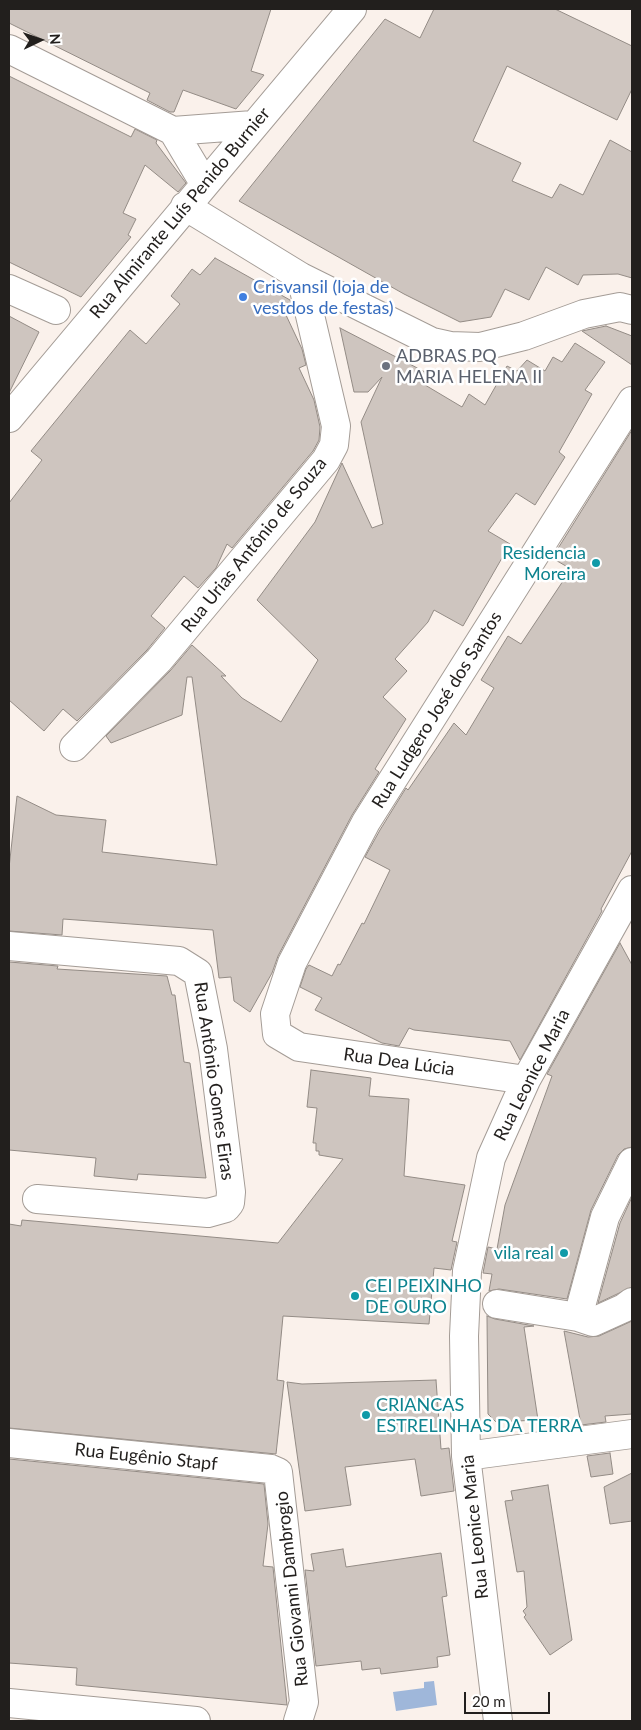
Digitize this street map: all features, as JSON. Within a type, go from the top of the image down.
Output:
[{"type":"street","name":"Rua Almirante Luís Penido Burnier","points":[[9,418],[204,183],[352,9]]},
{"type":"street","points":[[9,49],[173,131],[253,125]]},
{"type":"street","points":[[173,131],[204,183]]},
{"type":"street","points":[[185,206],[301,277],[414,335],[450,346],[480,347],[503,342],[600,310],[620,308],[632,310]]},
{"type":"street","name":"Rua Urias Antônio de Souza","points":[[74,747],[159,660],[326,460],[334,445],[336,426],[301,277]]},
{"type":"street","points":[[9,289],[56,310]]},
{"type":"street","name":"Rua Ludgero José dos Santos","points":[[277,1034],[275,1023],[277,1004],[292,964],[366,822],[632,401]]},
{"type":"street","name":"Rua Leonice Maria","points":[[498,1721],[466,1456],[464,1336],[467,1271],[491,1158],[526,1080],[632,890]]},
{"type":"street","name":"Rua Antônio Gomes Eiras","points":[[9,946],[179,962],[198,973],[213,1049],[230,1184],[230,1203],[220,1212],[208,1213],[37,1199]]},
{"type":"street","name":"Rua Dea Lúcia","points":[[277,1034],[299,1047],[313,1050],[526,1080]]},
{"type":"street","points":[[578,1317],[605,1217],[632,1162]]},
{"type":"street","points":[[497,1304],[578,1317],[593,1322],[624,1308],[632,1302]]},
{"type":"street","points":[[466,1456],[632,1434]]},
{"type":"street","name":"Rua Eugênio Stapf","points":[[9,1443],[271,1469],[278,1472],[281,1476]]},
{"type":"street","name":"Rua Giovanni Dambrogio","points":[[281,1476],[282,1509],[301,1712]]},
{"type":"street","points":[[9,1702],[69,1715],[196,1721]]},
{"type":"water","points":[[434,1681],[437,1705],[396,1711],[393,1692],[424,1688],[424,1682]]},
{"type":"building","points":[[9,9],[271,9],[251,71],[264,75],[236,109],[183,90],[174,112],[170,112],[147,100],[150,93],[9,23]]},
{"type":"building","points":[[434,9],[555,9],[632,46],[632,89],[617,120],[507,66],[473,141],[521,163],[512,181],[552,198],[560,184],[583,195],[610,140],[632,152],[632,278],[618,274],[583,275],[578,285],[546,267],[529,300],[505,289],[491,317],[460,322],[404,294],[239,201],[385,19],[420,38]]},
{"type":"building","points":[[9,76],[131,137],[135,129],[157,140],[156,143],[186,183],[178,192],[145,165],[123,213],[136,219],[128,235],[131,237],[81,297],[9,262]]},
{"type":"building","points":[[215,258],[290,300],[292,305],[285,313],[302,349],[306,365],[299,368],[314,400],[320,427],[319,440],[313,451],[232,548],[227,544],[216,568],[198,588],[184,576],[151,616],[165,628],[147,650],[77,721],[63,709],[44,731],[9,700],[9,503],[42,460],[31,451],[130,330],[146,344],[180,304],[171,296],[192,269],[200,275]]},
{"type":"building","points":[[9,316],[39,332],[9,393]]},
{"type":"building","points":[[606,326],[632,336],[632,365],[582,331]]},
{"type":"building","points":[[340,328],[425,372],[420,382],[462,407],[469,394],[485,405],[507,366],[517,371],[527,360],[545,371],[553,357],[562,362],[575,343],[605,362],[585,390],[592,394],[559,452],[565,457],[535,505],[516,493],[488,531],[510,544],[463,626],[434,610],[428,622],[395,659],[407,671],[383,697],[406,719],[375,769],[379,772],[352,815],[278,956],[272,973],[250,1012],[234,1001],[231,977],[219,978],[213,930],[63,919],[62,935],[9,931],[9,868],[17,796],[56,815],[106,820],[102,852],[217,865],[192,677],[187,677],[182,715],[111,743],[106,736],[170,671],[192,645],[226,676],[221,676],[242,698],[281,722],[318,660],[257,600],[315,522],[342,463],[372,528],[383,524],[361,422],[382,377],[368,392],[354,392]]},
{"type":"building","points":[[632,430],[632,851],[601,909],[602,911],[520,1060],[510,1041],[409,1028],[399,1046],[382,1043],[315,1010],[322,998],[300,987],[306,969],[309,965],[332,976],[338,964],[340,965],[362,923],[364,924],[390,870],[365,857],[406,788],[408,790],[454,723],[466,735],[494,688],[481,680],[508,636],[521,644],[571,569],[552,558]]},
{"type":"building","points":[[620,943],[632,965],[632,1147],[624,1149],[618,1155],[591,1210],[567,1299],[499,1289],[489,1291],[492,1274],[483,1273],[488,1247],[497,1249],[505,1205],[552,1076],[547,1074]]},
{"type":"building","points":[[9,962],[58,966],[57,969],[167,976],[172,995],[175,995],[184,1062],[190,1063],[206,1178],[138,1174],[137,1180],[94,1176],[96,1158],[9,1150]]},
{"type":"building","points":[[311,1070],[371,1078],[369,1096],[409,1099],[404,1176],[465,1185],[452,1241],[457,1242],[451,1270],[434,1268],[429,1324],[283,1316],[277,1380],[284,1381],[276,1454],[9,1428],[9,1224],[21,1226],[22,1220],[278,1243],[343,1159],[319,1155],[319,1151],[316,1151],[316,1143],[313,1143],[317,1108],[307,1107]]},
{"type":"building","points":[[632,1197],[632,1287],[598,1303],[620,1223]]},
{"type":"building","points":[[487,1316],[534,1326],[524,1327],[538,1420],[496,1422],[488,1414]]},
{"type":"building","points":[[632,1321],[632,1414],[605,1416],[606,1422],[581,1425],[564,1331],[588,1337],[599,1336]]},
{"type":"building","points":[[436,1380],[441,1449],[449,1448],[454,1491],[421,1496],[415,1459],[345,1467],[351,1505],[305,1511],[287,1382],[302,1384]]},
{"type":"building","points":[[610,1453],[613,1474],[591,1477],[587,1456]]},
{"type":"building","points":[[9,1459],[264,1484],[268,1524],[263,1566],[273,1567],[287,1705],[76,1685],[77,1668],[9,1663]]},
{"type":"building","points":[[632,1473],[632,1521],[610,1524],[604,1487]]},
{"type":"building","points":[[548,1485],[572,1640],[550,1655],[524,1617],[526,1615],[523,1611],[527,1607],[524,1571],[517,1572],[505,1501],[513,1500],[511,1491]]},
{"type":"building","points":[[343,1549],[346,1567],[441,1553],[447,1596],[442,1597],[450,1655],[437,1657],[438,1667],[381,1674],[380,1668],[362,1670],[361,1661],[316,1666],[305,1570],[314,1571],[311,1554]]},
{"type":"place","name":"Crisvansil (loja de vestdos de festas)","points":[[243,297]]},
{"type":"place","name":"ADBRAS PQ MARIA HELENA II","points":[[386,366]]},
{"type":"place","name":"Residencia Moreira","points":[[596,563]]},
{"type":"place","name":"vila real","points":[[564,1253]]},
{"type":"place","name":"CEI PEIXINHO DE OURO","points":[[355,1296]]},
{"type":"place","name":"CRIANCAS ESTRELINHAS DA TERRA","points":[[366,1415]]}]
